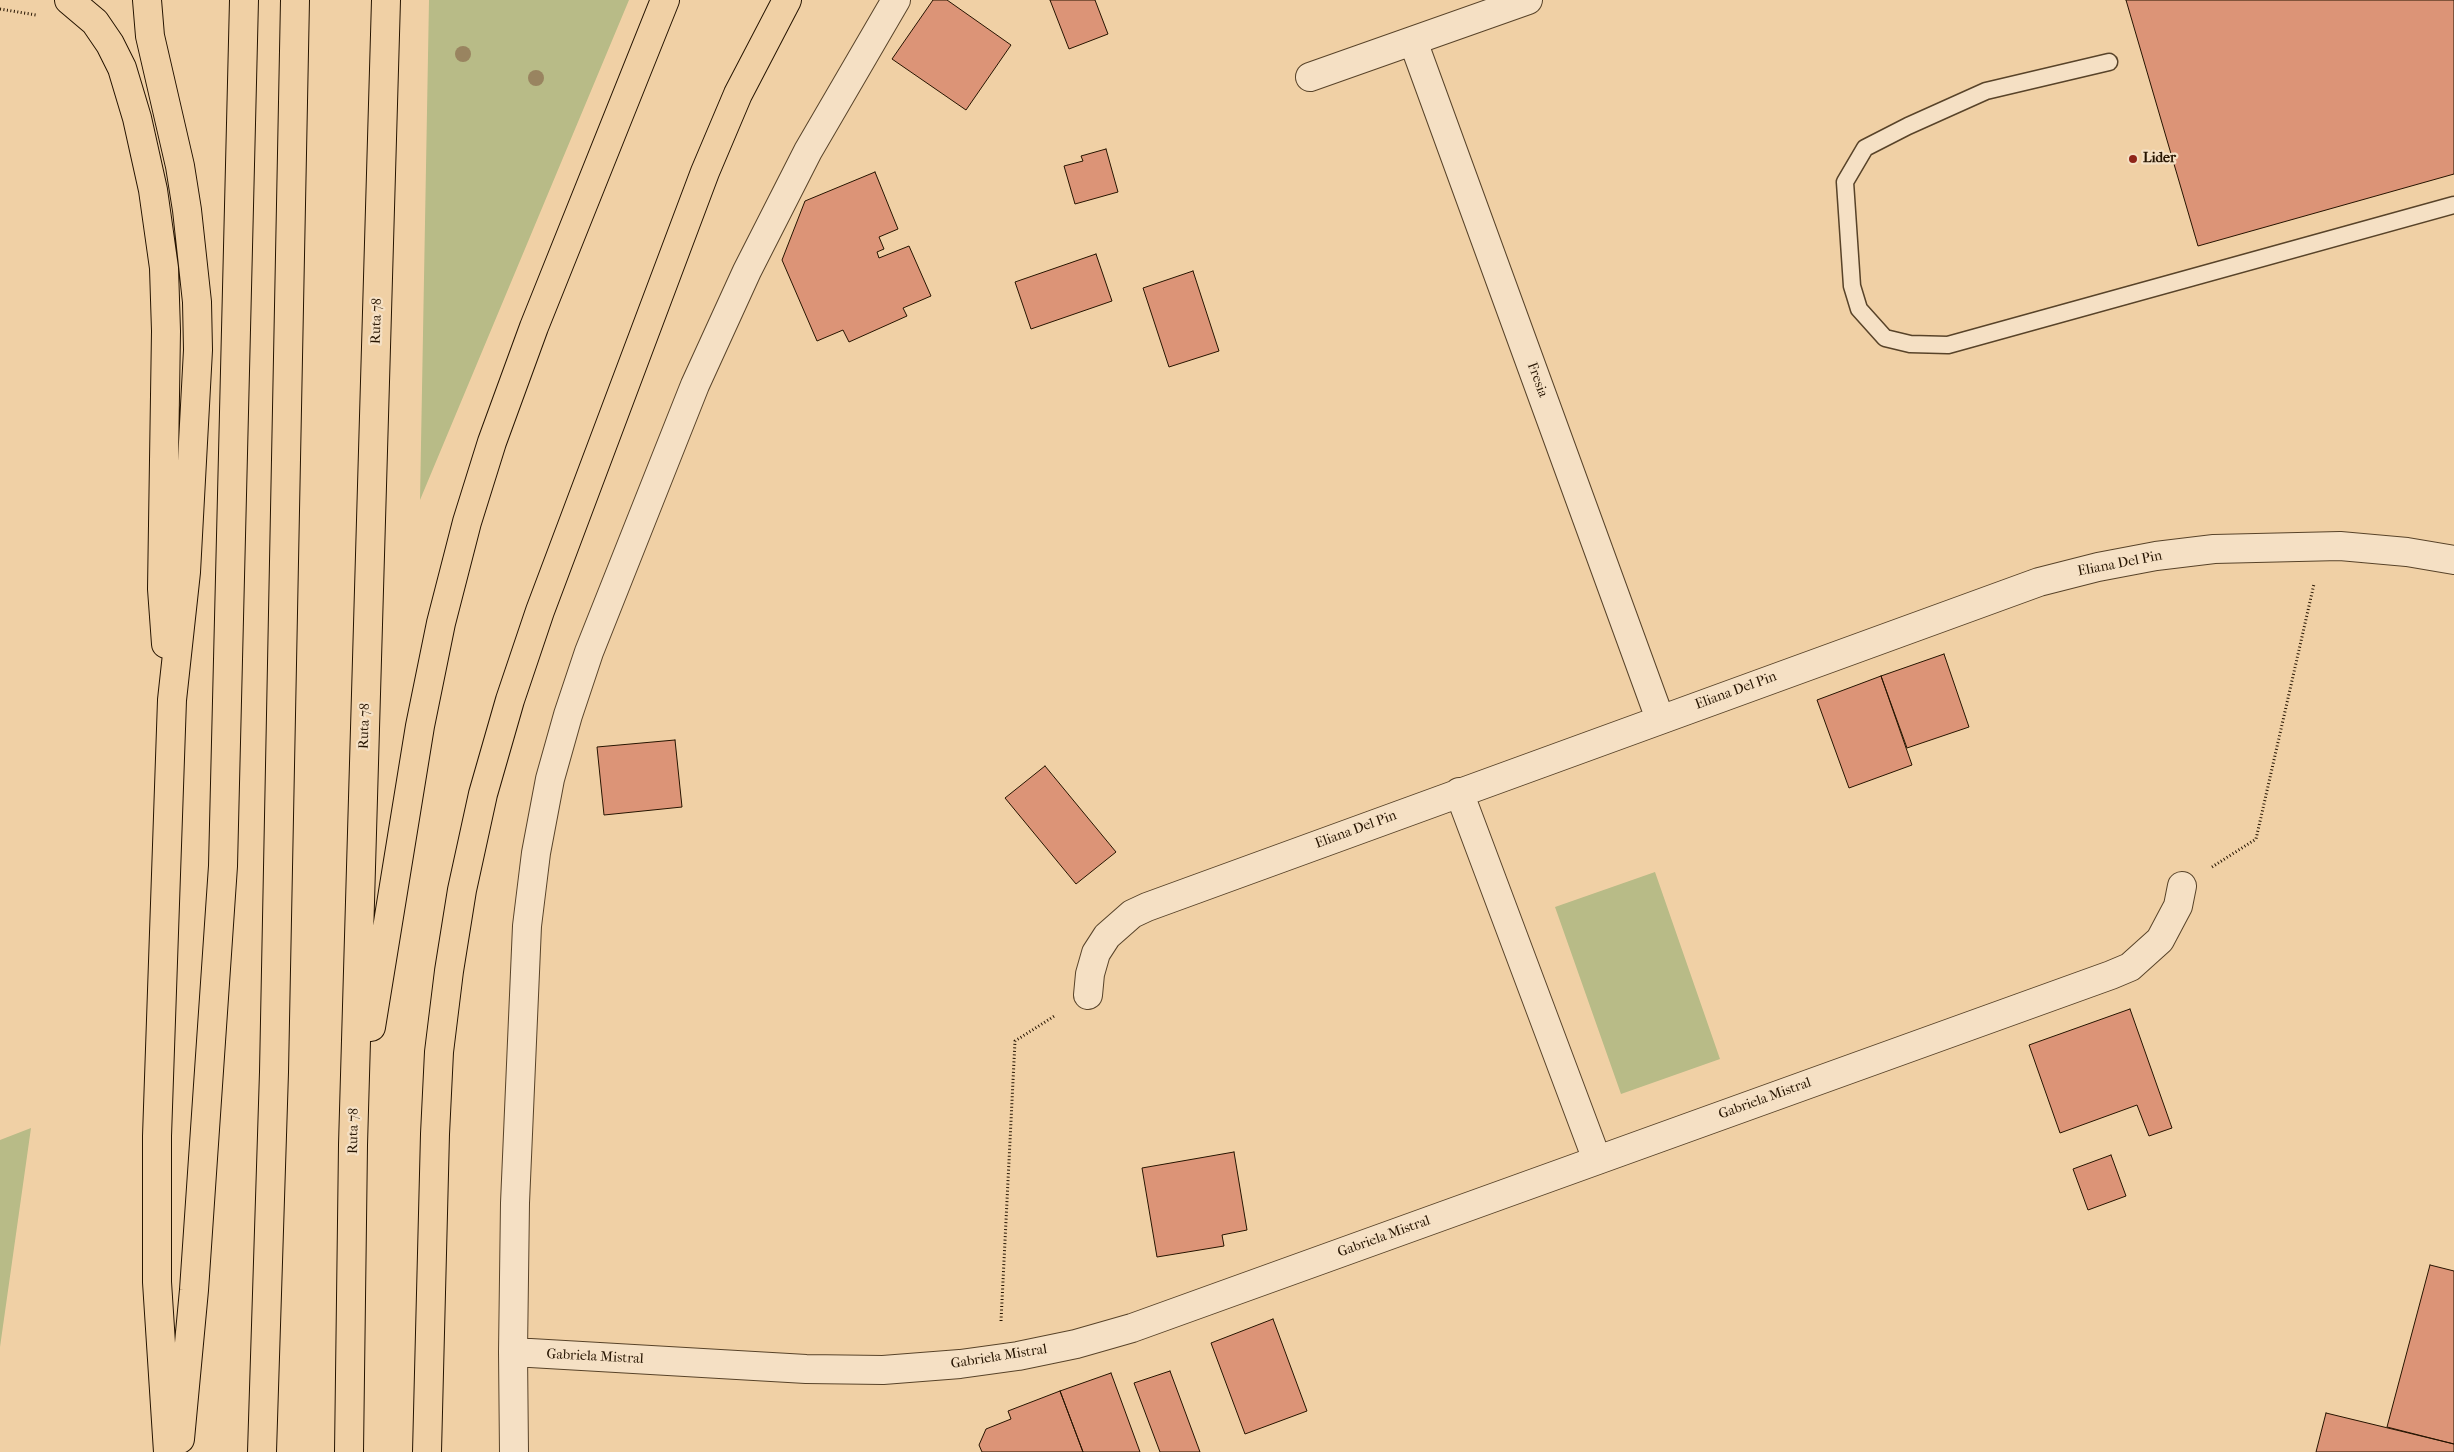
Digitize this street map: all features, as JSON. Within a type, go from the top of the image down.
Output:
[{"type":"highway","points":[[69,0],[95,22],[110,44],[122,68],[137,118],[153,190],[164,268],[166,331],[162,589],[172,700]]},
{"type":"highway","points":[[147,0],[150,36],[180,166],[187,210],[197,302],[198,350],[187,554],[172,700],[156,1215],[157,1282],[168,1452]]},
{"type":"highway","points":[[178,1452],[194,1290],[223,866],[244,0]]},
{"type":"highway","points":[[262,1452],[274,1062],[295,0]]},
{"type":"highway","name":"Ruta 78","points":[[349,1452],[353,1145],[386,0]]},
{"type":"highway","points":[[353,1145],[418,734],[441,623],[467,522],[492,442],[534,327],[665,0]]},
{"type":"highway","points":[[427,1452],[434,1134],[439,1052],[448,971],[462,890],[483,794],[510,700],[540,611],[705,172],[738,94],[787,0]]},
{"type":"street","points":[[514,1452],[513,1352],[516,1183],[527,926],[536,852],[546,797],[565,724],[589,652],[647,502],[711,350],[747,271],[808,151],[896,0]]},
{"type":"street","points":[[1310,77],[1528,0]]},
{"type":"street","name":"Fresia","points":[[1413,41],[1660,719]]},
{"type":"street","name":"Eliana Del Pin","points":[[1088,995],[1090,974],[1096,954],[1107,936],[1132,914],[1459,792],[1981,602],[2056,578],[2098,567],[2156,556],[2214,550],[2323,547],[2407,552],[2454,560]]},
{"type":"street","points":[[1459,792],[1596,1160]]},
{"type":"street","name":"Gabriela Mistral","points":[[513,1352],[806,1369],[883,1370],[999,1359],[1076,1344],[1132,1328],[2130,966],[2160,940],[2178,906],[2182,886]]},
{"type":"lane","points":[[2109,62],[1986,91],[1908,126],[1865,148],[1845,182],[1852,286],[1859,309],[1885,338],[1910,344],[1948,345],[2454,205]]},
{"type":"path","points":[[0,9],[38,16],[41,8]]},
{"type":"path","points":[[2182,886],[2256,839],[2323,547]]},
{"type":"path","points":[[999,1359],[1015,1041],[1088,995]]},
{"type":"green space","points":[[429,0],[629,0],[420,500]]},
{"type":"green space","points":[[1655,872],[1720,1059],[1621,1094],[1555,907]]},
{"type":"green space","points":[[31,1128],[0,1347],[0,1140]]},
{"type":"building","points":[[933,0],[947,0],[1011,45],[966,110],[892,59]]},
{"type":"building","points":[[1050,0],[1095,0],[1108,34],[1069,49]]},
{"type":"building","points":[[2126,0],[2454,0],[2454,174],[2198,246]]},
{"type":"building","points":[[1106,149],[1118,192],[1075,204],[1064,166],[1083,161],[1081,156]]},
{"type":"building","points":[[875,172],[898,229],[879,237],[884,249],[877,252],[879,258],[909,246],[931,296],[903,308],[907,316],[849,342],[843,330],[817,341],[782,260],[805,201]]},
{"type":"building","points":[[1096,254],[1112,301],[1031,329],[1015,282]]},
{"type":"building","points":[[1193,271],[1219,351],[1169,367],[1143,288]]},
{"type":"building","points":[[1944,654],[1969,727],[1907,748],[1881,676]]},
{"type":"building","points":[[1881,676],[1912,765],[1849,788],[1817,700]]},
{"type":"building","points":[[675,740],[682,807],[604,815],[597,747]]},
{"type":"building","points":[[1045,766],[1116,852],[1076,884],[1005,798]]},
{"type":"building","points":[[2130,1009],[2172,1128],[2149,1136],[2137,1105],[2060,1133],[2029,1045]]},
{"type":"building","points":[[1234,1152],[1247,1230],[1222,1235],[1224,1246],[1157,1257],[1142,1168]]},
{"type":"building","points":[[2111,1155],[2126,1196],[2088,1210],[2073,1169]]},
{"type":"building","points":[[2430,1265],[2454,1271],[2454,1444],[2387,1427]]},
{"type":"building","points":[[1273,1319],[1307,1411],[1245,1434],[1211,1343]]},
{"type":"building","points":[[1170,1371],[1200,1452],[1160,1452],[1134,1383]]},
{"type":"building","points":[[1111,1373],[1140,1452],[1083,1452],[1060,1391]]},
{"type":"building","points":[[1060,1391],[1083,1452],[982,1452],[979,1445],[986,1429],[1011,1419],[1008,1411]]},
{"type":"building","points":[[2326,1413],[2454,1444],[2454,1452],[2316,1452]]},
{"type":"place","name":"Lider","points":[[2133,159]]}]
